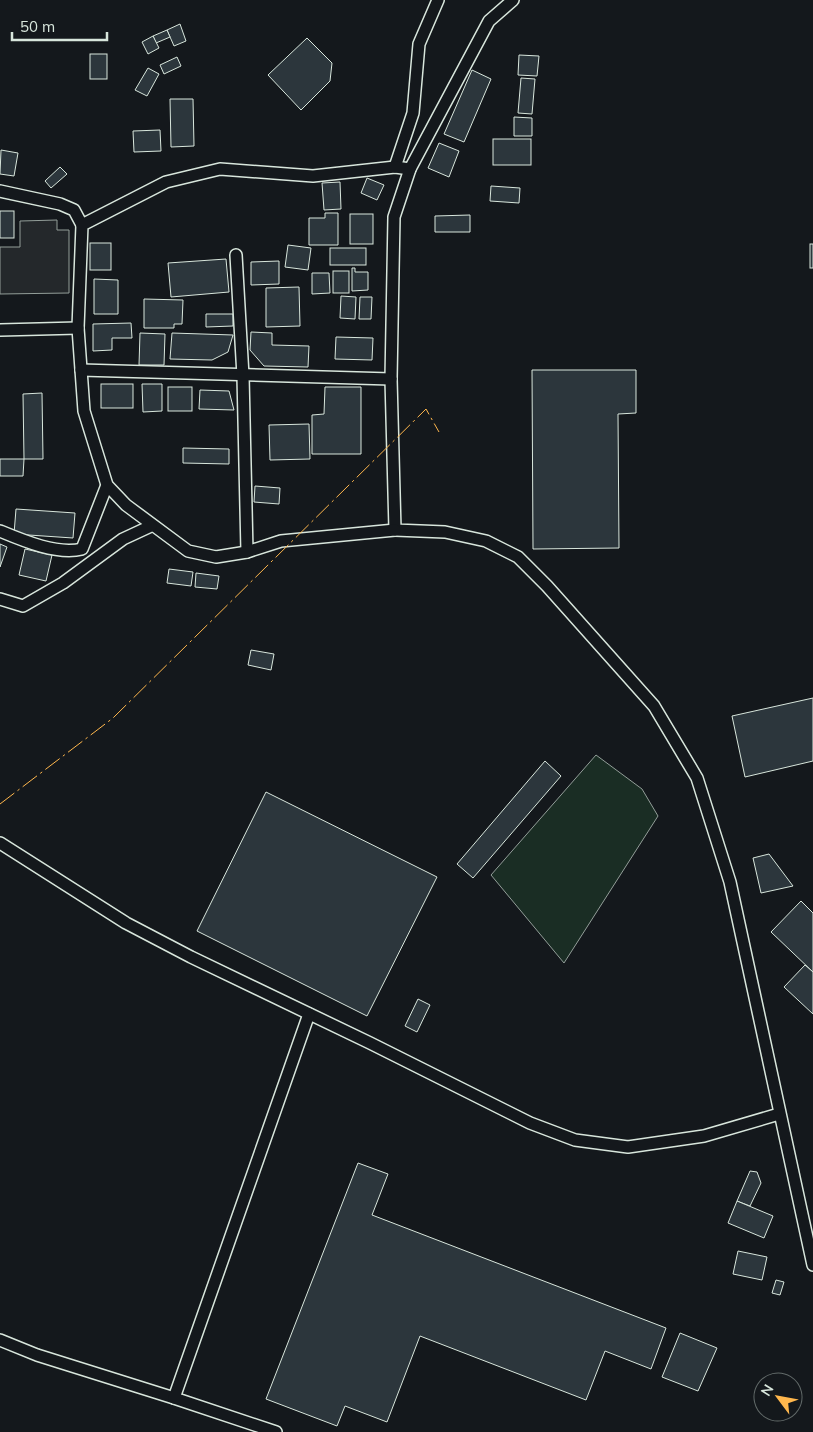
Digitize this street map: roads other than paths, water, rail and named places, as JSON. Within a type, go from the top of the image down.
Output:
[{"type":"street","points":[[394,167],[413,113],[419,44],[438,0]]},
{"type":"street","points":[[395,530],[391,379],[394,217],[410,169],[489,21],[513,0]]},
{"type":"street","points":[[82,225],[166,182],[220,169],[312,176],[394,167],[410,169]]},
{"type":"street","points":[[0,191],[60,204],[74,210],[82,225],[78,328],[84,412],[107,485],[126,505],[151,526],[188,551],[216,557],[247,552],[281,541],[395,530],[445,532],[478,540],[518,557],[547,586],[654,706],[697,778],[730,882],[813,1265]]},
{"type":"street","points":[[236,254],[243,376],[247,552]]},
{"type":"street","points":[[0,330],[78,328]]},
{"type":"street","points":[[81,370],[391,379]]},
{"type":"street","points":[[0,531],[19,539],[69,552],[82,549],[107,485]]},
{"type":"street","points":[[0,599],[23,606],[63,583],[123,539],[151,526]]},
{"type":"street","points":[[0,843],[126,923],[191,957],[530,1123],[575,1140],[628,1147],[704,1136],[780,1114]]},
{"type":"street","points":[[174,1398],[309,1014]]},
{"type":"street","points":[[0,1340],[37,1354],[276,1432]]}]
